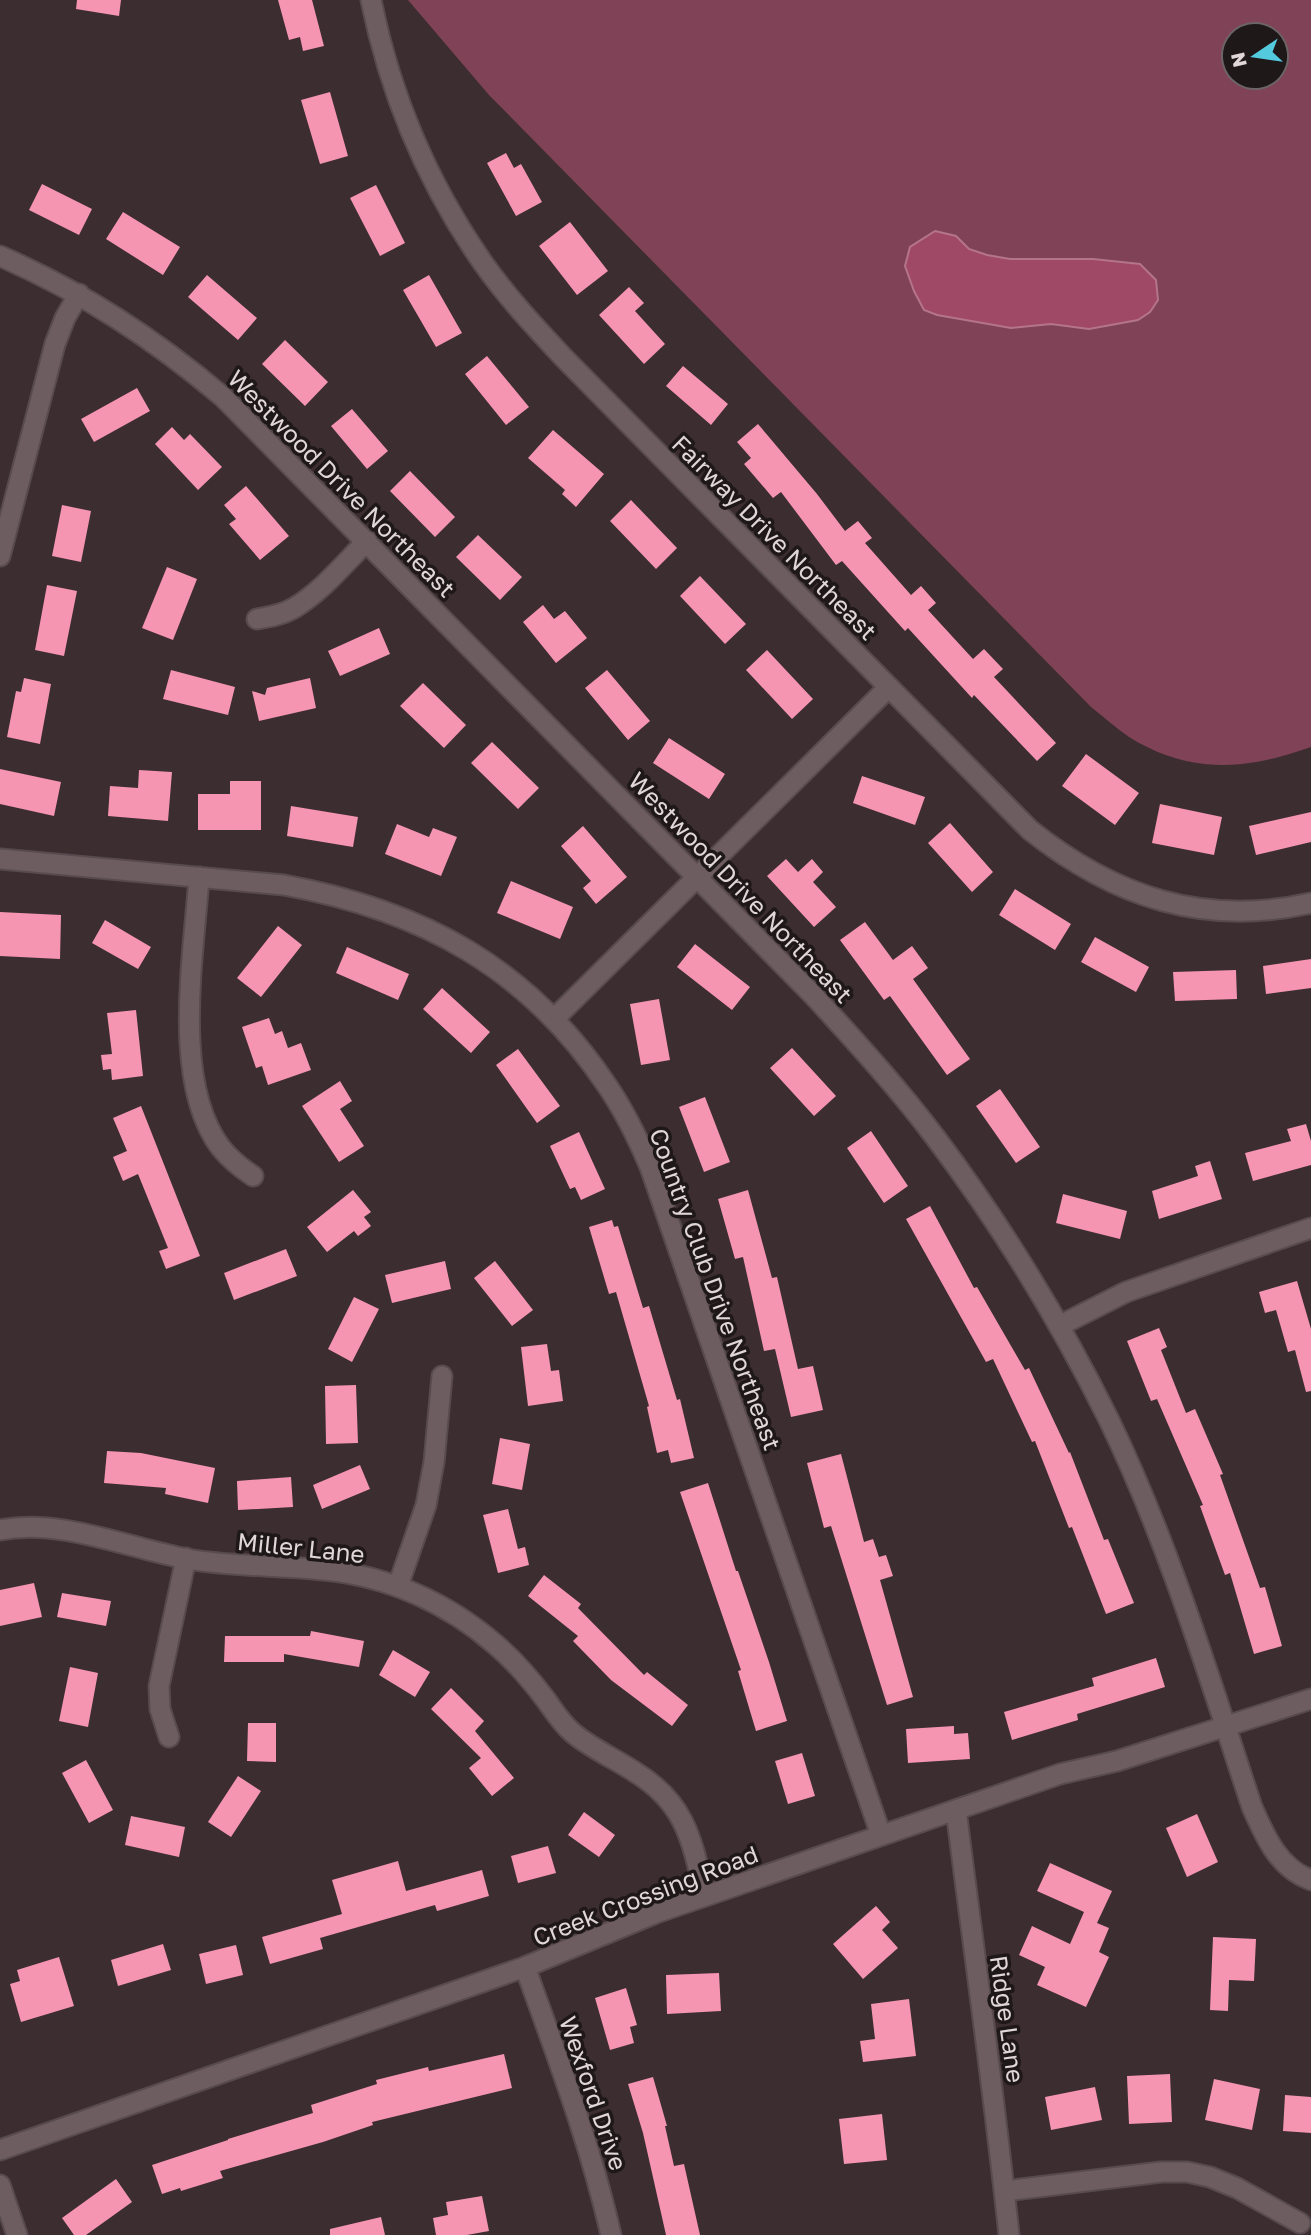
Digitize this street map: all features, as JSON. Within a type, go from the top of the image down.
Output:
[{"type":"street","name":"Fairway Drive Northeast","points":[[371,0],[394,88],[414,140],[438,188],[485,265],[526,317],[1030,830],[1060,854],[1093,874],[1166,902],[1245,912],[1311,903]]},
{"type":"street","name":"Westwood Drive Northeast","points":[[0,257],[43,275],[121,319],[176,357],[223,397],[815,997],[874,1062],[934,1136],[988,1211],[1059,1326],[1109,1421],[1141,1492],[1183,1602],[1252,1807],[1276,1855],[1289,1868],[1311,1880]]},
{"type":"street","points":[[0,556],[55,344],[65,318],[79,294]]},
{"type":"street","points":[[257,619],[293,609],[367,541]]},
{"type":"street","points":[[554,1019],[889,687]]},
{"type":"street","name":"Country Club Drive Northeast","points":[[0,859],[199,877],[330,893],[381,908],[426,927],[463,947],[500,972],[554,1019],[609,1087],[632,1126],[650,1167],[881,1835]]},
{"type":"street","points":[[199,877],[188,1028],[191,1064],[200,1105],[209,1128],[221,1148],[253,1175]]},
{"type":"street","points":[[1059,1326],[1126,1292],[1311,1228]]},
{"type":"street","points":[[398,1586],[426,1506],[434,1462],[442,1376]]},
{"type":"street","name":"Miller Lane","points":[[0,1530],[35,1527],[235,1566],[324,1570],[361,1576],[398,1586],[430,1600],[497,1645],[524,1672],[567,1728],[588,1746],[639,1774],[665,1795],[680,1814],[690,1834],[705,1896]]},
{"type":"street","points":[[169,1737],[160,1709],[159,1686],[186,1558]]},
{"type":"street","name":"Creek Crossing Road","points":[[0,2150],[526,1967],[656,1913],[881,1835],[1060,1774],[1117,1761],[1311,1699]]},
{"type":"street","name":"Ridge Lane","points":[[956,1810],[1009,2235]]},
{"type":"street","name":"Wexford Drive","points":[[526,1967],[584,2133],[599,2181],[611,2235]]},
{"type":"street","points":[[1005,2190],[1161,2172],[1187,2172],[1210,2177],[1237,2188],[1300,2223]]},
{"type":"street","points":[[0,2185],[17,2235]]},
{"type":"shaded area","points":[[408,0],[1311,0],[1311,747],[1287,755],[1241,764],[1197,763],[1174,758],[1129,737],[1091,707],[489,95]]},
{"type":"shaded area","points":[[935,231],[956,236],[969,249],[1010,259],[1093,259],[1140,264],[1156,280],[1158,300],[1150,312],[1138,320],[1089,329],[1051,324],[1011,328],[937,315],[924,310],[905,266],[910,247]]},
{"type":"building","points":[[77,0],[121,0],[119,16],[76,9]]},
{"type":"building","points":[[278,0],[312,0],[324,46],[303,51],[300,37],[289,40]]},
{"type":"building","points":[[330,92],[348,156],[320,164],[301,100]]},
{"type":"building","points":[[506,153],[514,168],[521,164],[542,202],[516,216],[487,163]]},
{"type":"building","points":[[42,184],[92,209],[79,235],[29,210]]},
{"type":"building","points":[[376,185],[405,243],[380,256],[350,198]]},
{"type":"building","points":[[123,212],[180,247],[163,275],[106,239]]},
{"type":"building","points":[[570,222],[608,271],[577,295],[539,246]]},
{"type":"building","points":[[207,275],[257,318],[238,340],[188,297]]},
{"type":"building","points":[[429,275],[462,333],[436,347],[403,290]]},
{"type":"building","points":[[629,287],[644,303],[635,311],[665,344],[644,364],[599,315]]},
{"type":"building","points":[[285,340],[328,382],[305,406],[262,364]]},
{"type":"building","points":[[487,356],[529,407],[506,425],[465,374]]},
{"type":"building","points":[[683,366],[728,404],[711,425],[666,386]]},
{"type":"building","points":[[137,388],[150,411],[94,442],[81,419]]},
{"type":"building","points":[[352,409],[388,451],[367,469],[331,426]]},
{"type":"building","points":[[758,424],[845,531],[858,521],[872,538],[865,543],[911,595],[921,586],[936,603],[928,610],[973,659],[984,649],[1003,669],[994,677],[1056,743],[1037,761],[974,695],[972,698],[908,628],[905,631],[842,561],[836,565],[781,492],[773,498],[744,464],[751,458],[737,442]]},
{"type":"building","points":[[172,427],[184,440],[190,434],[222,467],[198,490],[155,444]]},
{"type":"building","points":[[553,430],[604,474],[576,507],[562,494],[565,490],[528,458]]},
{"type":"building","points":[[410,471],[455,517],[435,537],[390,491]]},
{"type":"building","points":[[246,486],[289,536],[260,560],[229,524],[236,519],[224,505]]},
{"type":"building","points":[[631,500],[677,548],[656,569],[610,521]]},
{"type":"building","points":[[62,505],[91,511],[81,562],[52,556]]},
{"type":"building","points":[[478,535],[522,577],[500,600],[456,557]]},
{"type":"building","points":[[167,567],[197,579],[173,640],[142,628]]},
{"type":"building","points":[[700,576],[746,624],[725,644],[680,596]]},
{"type":"building","points":[[47,585],[77,591],[64,656],[35,650]]},
{"type":"building","points":[[543,605],[554,619],[565,611],[587,638],[556,663],[523,622]]},
{"type":"building","points":[[379,628],[390,654],[340,676],[328,651]]},
{"type":"building","points":[[767,650],[813,699],[792,719],[746,670]]},
{"type":"building","points":[[171,670],[235,687],[228,715],[163,699]]},
{"type":"building","points":[[607,670],[650,721],[628,740],[585,688]]},
{"type":"building","points":[[24,678],[51,684],[40,744],[7,737],[16,691],[21,692]]},
{"type":"building","points":[[310,678],[316,708],[259,721],[252,691],[265,695],[267,688]]},
{"type":"building","points":[[423,683],[466,725],[444,748],[400,706]]},
{"type":"building","points":[[669,738],[725,774],[709,799],[653,763]]},
{"type":"building","points":[[492,742],[539,788],[518,809],[471,763]]},
{"type":"building","points":[[1086,754],[1139,793],[1115,825],[1062,786]]},
{"type":"building","points":[[0,769],[61,782],[54,816],[0,804]]},
{"type":"building","points":[[139,770],[172,772],[168,821],[108,816],[110,786],[138,788]]},
{"type":"building","points":[[862,776],[925,797],[915,825],[853,803]]},
{"type":"building","points":[[230,781],[261,781],[261,830],[198,830],[198,794],[230,794]]},
{"type":"building","points":[[1160,804],[1222,817],[1214,855],[1152,843]]},
{"type":"building","points":[[291,806],[358,817],[353,847],[287,836]]},
{"type":"building","points":[[1311,812],[1311,842],[1256,855],[1249,826]]},
{"type":"building","points":[[950,823],[993,872],[972,892],[928,843]]},
{"type":"building","points":[[397,824],[429,837],[433,828],[457,837],[441,876],[385,854]]},
{"type":"building","points":[[583,826],[627,877],[596,904],[583,888],[591,881],[561,846]]},
{"type":"building","points":[[786,859],[798,872],[812,859],[823,872],[813,882],[836,907],[814,927],[767,876]]},
{"type":"building","points":[[511,881],[573,907],[560,939],[497,913]]},
{"type":"building","points":[[1015,889],[1071,924],[1055,950],[999,915]]},
{"type":"building","points":[[0,912],[61,915],[60,959],[0,956]]},
{"type":"building","points":[[105,920],[151,947],[138,969],[92,943]]},
{"type":"building","points":[[865,922],[893,960],[912,946],[928,968],[913,979],[970,1059],[947,1075],[890,996],[884,1000],[840,940]]},
{"type":"building","points":[[278,926],[302,945],[261,997],[237,978]]},
{"type":"building","points":[[1095,937],[1149,967],[1136,992],[1081,962]]},
{"type":"building","points":[[695,944],[750,987],[732,1010],[677,967]]},
{"type":"building","points":[[347,947],[409,974],[398,1000],[336,973]]},
{"type":"building","points":[[1311,959],[1311,988],[1266,994],[1263,966]]},
{"type":"building","points":[[1236,970],[1237,999],[1175,1001],[1173,972]]},
{"type":"building","points":[[442,988],[490,1032],[471,1053],[423,1009]]},
{"type":"building","points":[[659,999],[670,1060],[641,1065],[630,1004]]},
{"type":"building","points":[[136,1010],[143,1076],[112,1080],[111,1069],[103,1070],[101,1055],[112,1054],[107,1013]]},
{"type":"building","points":[[269,1018],[275,1034],[282,1031],[288,1048],[301,1043],[311,1070],[268,1085],[262,1066],[256,1068],[242,1027]]},
{"type":"building","points":[[792,1048],[836,1096],[814,1116],[770,1068]]},
{"type":"building","points":[[518,1049],[560,1106],[537,1123],[496,1065]]},
{"type":"building","points":[[340,1081],[352,1101],[340,1109],[364,1146],[339,1162],[302,1106]]},
{"type":"building","points":[[1000,1089],[1040,1147],[1016,1163],[976,1106]]},
{"type":"building","points":[[705,1097],[730,1162],[704,1172],[679,1107]]},
{"type":"building","points":[[141,1106],[200,1256],[166,1269],[159,1251],[168,1248],[138,1174],[123,1181],[113,1157],[127,1151],[113,1118]]},
{"type":"building","points":[[1306,1124],[1311,1141],[1311,1165],[1253,1181],[1245,1153],[1291,1141],[1287,1129]]},
{"type":"building","points":[[871,1131],[908,1186],[884,1203],[847,1148]]},
{"type":"building","points":[[579,1132],[605,1189],[581,1200],[575,1187],[570,1189],[550,1146]]},
{"type":"building","points":[[1210,1161],[1222,1199],[1159,1219],[1152,1191],[1198,1176],[1195,1166]]},
{"type":"building","points":[[353,1190],[371,1212],[364,1217],[371,1226],[358,1236],[354,1231],[327,1252],[307,1227]]},
{"type":"building","points":[[748,1190],[772,1278],[777,1277],[798,1369],[813,1366],[823,1410],[791,1417],[775,1349],[764,1351],[743,1257],[735,1259],[718,1199]]},
{"type":"building","points":[[1063,1194],[1127,1211],[1120,1239],[1056,1223]]},
{"type":"building","points":[[930,1206],[974,1288],[977,1287],[1025,1370],[1029,1368],[1070,1452],[1104,1540],[1108,1539],[1134,1603],[1106,1614],[1035,1441],[1032,1442],[993,1359],[986,1362],[906,1219]]},
{"type":"building","points":[[612,1220],[614,1227],[618,1226],[643,1308],[649,1306],[677,1400],[680,1399],[694,1458],[671,1463],[668,1450],[657,1453],[647,1407],[649,1406],[616,1292],[609,1294],[589,1227]]},
{"type":"building","points":[[286,1249],[297,1276],[234,1300],[224,1273]]},
{"type":"building","points":[[445,1261],[451,1289],[392,1303],[385,1275]]},
{"type":"building","points":[[495,1261],[533,1310],[512,1326],[474,1278]]},
{"type":"building","points":[[1297,1281],[1311,1329],[1311,1391],[1306,1392],[1295,1350],[1288,1352],[1276,1310],[1265,1313],[1259,1292]]},
{"type":"building","points":[[354,1297],[379,1309],[352,1362],[328,1349]]},
{"type":"building","points":[[1159,1328],[1167,1347],[1161,1350],[1186,1413],[1195,1409],[1223,1474],[1220,1475],[1260,1588],[1265,1587],[1282,1646],[1254,1654],[1230,1573],[1225,1575],[1200,1506],[1203,1505],[1157,1399],[1151,1401],[1127,1341]]},
{"type":"building","points":[[547,1344],[551,1371],[559,1370],[563,1401],[528,1406],[521,1347]]},
{"type":"building","points":[[356,1385],[358,1443],[326,1444],[325,1386]]},
{"type":"building","points":[[500,1438],[530,1444],[522,1490],[492,1484]]},
{"type":"building","points":[[107,1451],[141,1453],[215,1468],[208,1503],[165,1494],[166,1488],[104,1483]]},
{"type":"building","points":[[841,1454],[864,1542],[873,1539],[879,1557],[886,1555],[893,1576],[880,1580],[913,1697],[887,1705],[831,1526],[824,1528],[807,1463]]},
{"type":"building","points":[[360,1465],[370,1489],[322,1509],[313,1485]]},
{"type":"building","points":[[291,1477],[293,1507],[238,1510],[237,1481]]},
{"type":"building","points":[[708,1483],[787,1721],[756,1731],[738,1671],[741,1670],[680,1492]]},
{"type":"building","points":[[508,1509],[518,1549],[525,1547],[529,1565],[498,1573],[483,1515]]},
{"type":"building","points":[[544,1575],[581,1604],[578,1608],[644,1675],[647,1672],[688,1705],[672,1726],[611,1680],[573,1641],[578,1636],[528,1596]]},
{"type":"building","points":[[34,1583],[42,1617],[0,1626],[0,1590]]},
{"type":"building","points":[[62,1593],[111,1601],[106,1626],[57,1617]]},
{"type":"building","points":[[311,1631],[364,1641],[359,1667],[284,1654],[284,1662],[224,1662],[225,1636],[310,1636]]},
{"type":"building","points":[[393,1650],[430,1672],[415,1697],[379,1675]]},
{"type":"building","points":[[1156,1658],[1165,1687],[1077,1714],[1078,1720],[1012,1740],[1004,1712],[1094,1686],[1092,1678]]},
{"type":"building","points":[[70,1667],[98,1673],[88,1727],[59,1721]]},
{"type":"building","points":[[451,1688],[484,1721],[475,1731],[514,1778],[492,1796],[469,1768],[481,1758],[431,1709]]},
{"type":"building","points":[[248,1723],[276,1723],[276,1762],[247,1761]]},
{"type":"building","points":[[954,1726],[954,1734],[968,1733],[970,1759],[908,1763],[906,1729]]},
{"type":"building","points":[[802,1753],[815,1796],[788,1804],[775,1761]]},
{"type":"building","points":[[86,1760],[113,1810],[89,1823],[62,1773]]},
{"type":"building","points":[[238,1776],[261,1791],[231,1837],[208,1822]]},
{"type":"building","points":[[584,1812],[615,1835],[599,1857],[568,1835]]},
{"type":"building","points":[[1197,1814],[1218,1862],[1187,1877],[1166,1828]]},
{"type":"building","points":[[131,1816],[185,1827],[179,1857],[125,1845]]},
{"type":"building","points":[[548,1846],[556,1873],[518,1883],[511,1856]]},
{"type":"building","points":[[398,1861],[406,1891],[482,1870],[489,1896],[437,1911],[435,1905],[320,1938],[323,1949],[270,1964],[262,1937],[342,1914],[332,1880]]},
{"type":"building","points":[[1050,1863],[1112,1891],[1097,1923],[1109,1928],[1099,1952],[1109,1957],[1086,2007],[1037,1985],[1045,1967],[1019,1955],[1032,1926],[1070,1944],[1084,1912],[1037,1891]]},
{"type":"building","points":[[876,1906],[890,1922],[882,1930],[898,1948],[863,1979],[833,1944]]},
{"type":"building","points":[[1213,1937],[1256,1939],[1254,1981],[1229,1980],[1228,2011],[1210,2010]]},
{"type":"building","points":[[163,1944],[171,1970],[118,1986],[111,1960]]},
{"type":"building","points":[[236,1945],[243,1975],[206,1984],[199,1954]]},
{"type":"building","points":[[59,1957],[74,2006],[21,2022],[10,1984],[20,1981],[17,1970]]},
{"type":"building","points":[[719,1973],[721,2011],[667,2014],[666,1975]]},
{"type":"building","points":[[626,1988],[637,2025],[630,2027],[634,2043],[610,2050],[595,1998]]},
{"type":"building","points":[[909,1999],[916,2056],[863,2062],[860,2041],[875,2039],[871,2004]]},
{"type":"building","points":[[504,2054],[512,2088],[372,2122],[373,2125],[323,2142],[220,2171],[223,2178],[162,2194],[152,2165],[313,2113],[311,2105],[377,2084],[376,2080],[428,2067],[429,2071]]},
{"type":"building","points":[[1170,2074],[1172,2122],[1129,2124],[1127,2076]]},
{"type":"building","points":[[653,2077],[667,2126],[674,2166],[684,2164],[700,2235],[666,2235],[643,2133],[628,2084]]},
{"type":"building","points":[[1214,2079],[1260,2089],[1252,2130],[1205,2120]]},
{"type":"building","points":[[1095,2087],[1102,2120],[1051,2130],[1045,2097]]},
{"type":"building","points":[[1285,2095],[1311,2097],[1311,2133],[1283,2131]]},
{"type":"building","points":[[882,2114],[887,2160],[844,2164],[839,2119]]},
{"type":"building","points":[[116,2179],[132,2202],[86,2235],[74,2235],[62,2218]]},
{"type":"building","points":[[482,2196],[489,2231],[467,2235],[436,2235],[433,2218],[448,2215],[446,2202]]},
{"type":"building","points":[[381,2217],[385,2235],[330,2235],[330,2229]]}]
